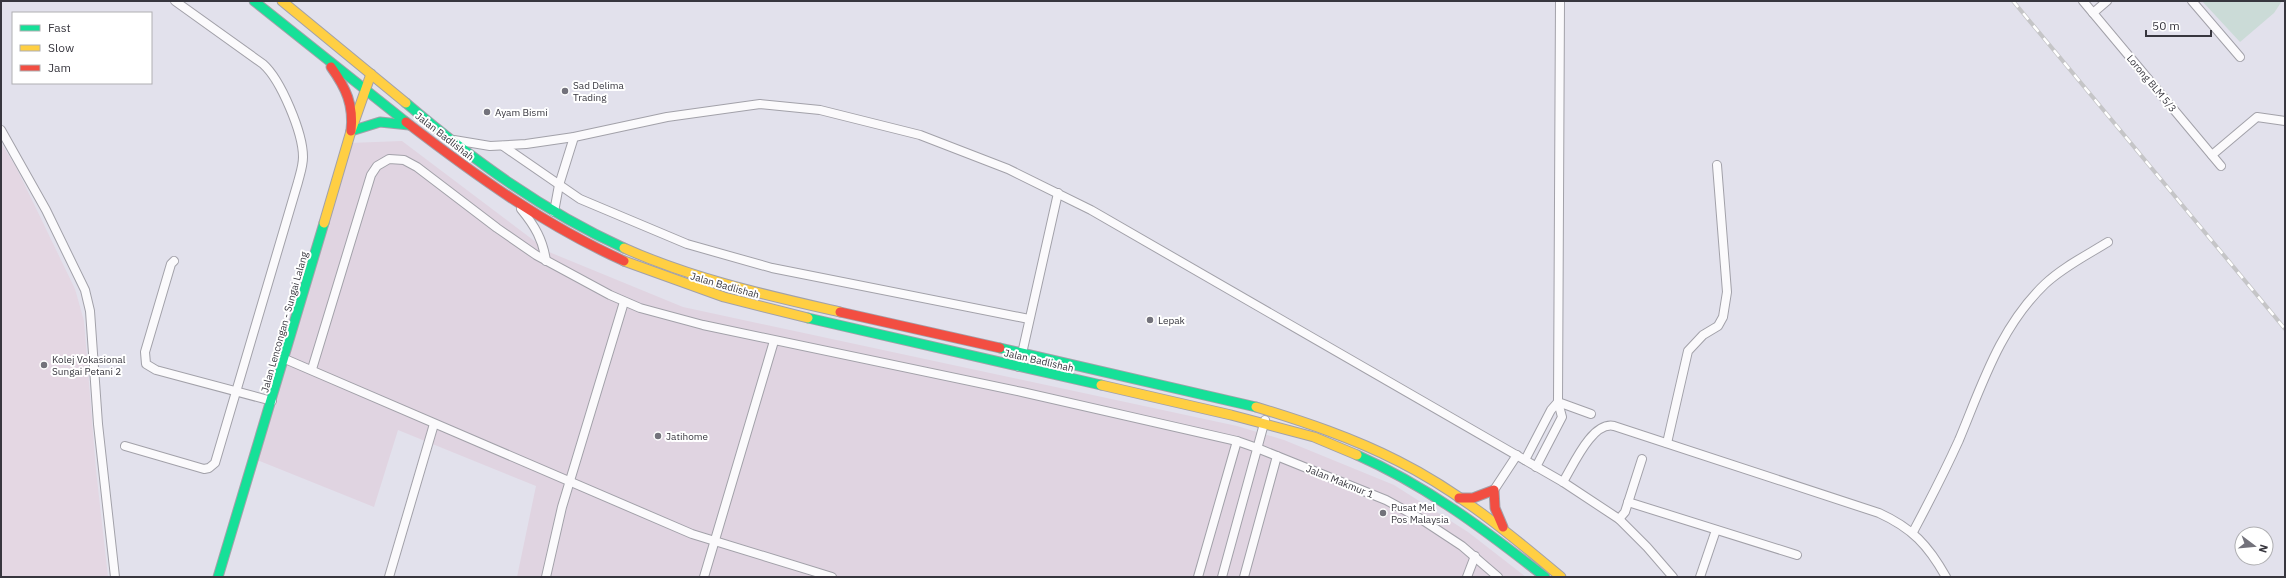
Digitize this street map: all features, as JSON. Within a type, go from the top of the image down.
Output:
[{"type":"main road","name":"Jalan Badlishah","points":[[254,1],[414,127],[515,202],[586,244],[687,287],[749,304],[1264,423],[1314,437],[1393,471],[1475,522],[1545,577]]},
{"type":"main road","name":"Jalan Badlishah","points":[[282,1],[451,139],[513,186],[554,212],[640,255],[693,276],[756,293],[1269,409],[1318,426],[1398,461],[1459,498],[1504,529],[1561,577]]},
{"type":"main road","points":[[318,51],[337,74],[352,102],[354,112],[351,131]]},
{"type":"main road","name":"Jalan Lencongan - Sungai Lalang","points":[[218,577],[285,359],[351,131],[370,74]]},
{"type":"main road","points":[[351,131],[366,123],[383,120],[414,127]]},
{"type":"main road","points":[[1459,498],[1473,498],[1494,490],[1495,508],[1504,529]]},
{"type":"street","points":[[125,446],[204,469],[209,468],[215,463],[298,182],[303,157],[302,147],[282,90],[270,70],[175,1]]},
{"type":"street","points":[[1536,467],[1562,417],[1558,402],[1560,1]]},
{"type":"street","name":"Lorong BLM 5/3","points":[[2083,1],[2221,166]]},
{"type":"street","points":[[2093,13],[2107,1]]},
{"type":"street","points":[[2192,1],[2240,57]]},
{"type":"street","points":[[451,139],[503,146],[574,137],[667,117],[728,107],[760,104],[788,105],[850,116],[920,135],[1008,169],[1091,210],[1188,268],[1564,482],[1619,520],[1647,547],[1673,577]]},
{"type":"street","points":[[2212,155],[2257,117],[2285,121]]},
{"type":"street","points":[[1,130],[46,210],[85,290],[90,311],[97,408],[115,577]]},
{"type":"street","points":[[554,212],[559,184],[574,137]]},
{"type":"street","points":[[503,146],[580,199],[688,244],[727,256],[780,269],[1029,319]]},
{"type":"street","name":"Jalan Makmur 1","points":[[312,370],[372,175],[377,166],[389,159],[404,160],[417,167],[497,228],[546,261],[624,302],[703,325],[1022,392],[1237,441],[1386,500],[1421,519],[1475,556],[1498,577]]},
{"type":"street","points":[[1667,443],[1688,351],[1702,335],[1718,326],[1724,317],[1727,281],[1718,165]]},
{"type":"street","points":[[1019,367],[1058,193]]},
{"type":"street","points":[[515,202],[534,225],[543,244],[546,261]]},
{"type":"street","points":[[1913,532],[1946,468],[1988,366],[1997,349],[2032,297],[2045,284],[2058,273],[2108,242]]},
{"type":"street","points":[[174,261],[171,264],[145,352],[146,364],[156,370],[272,401]]},
{"type":"street","points":[[546,577],[562,507],[624,302]]},
{"type":"street","points":[[704,577],[774,341]]},
{"type":"street","points":[[285,359],[434,424],[714,542],[832,577]]},
{"type":"street","points":[[1558,402],[1591,414]]},
{"type":"street","points":[[1525,460],[1551,410],[1558,402]]},
{"type":"street","points":[[1222,577],[1269,409]]},
{"type":"street","points":[[389,577],[434,424]]},
{"type":"street","points":[[1564,482],[1585,445],[1596,430],[1605,425],[1614,426],[1879,513],[1901,523],[1913,532],[1924,544],[1946,577]]},
{"type":"street","points":[[1198,577],[1237,441]]},
{"type":"street","points":[[1494,490],[1517,455]]},
{"type":"street","points":[[1244,577],[1278,456]]},
{"type":"street","points":[[1619,520],[1625,512],[1642,459]]},
{"type":"street","points":[[1628,502],[1797,555]]},
{"type":"street","points":[[1700,577],[1716,530]]},
{"type":"street","points":[[1467,577],[1475,556]]},
{"type":"shaded area","points":[[2202,1],[2282,1],[2274,13],[2240,42]]},
{"type":"shaded area","points":[[402,141],[549,252],[683,307],[1237,426],[1284,440],[1394,485],[1468,532],[1526,577],[517,577],[536,486],[398,430],[374,507],[252,458],[349,143]]},
{"type":"shaded area","name":"Kolej Vokasional Sungai Petani 2","points":[[1,143],[16,167],[75,289],[84,321],[96,470],[108,577],[1,576]]},
{"type":"railway","points":[[2013,1],[2285,329]]},
{"type":"traffic: fast","points":[[254,1],[406,122]]},
{"type":"traffic: fast","points":[[406,103],[483,164],[537,201],[565,218],[624,248]]},
{"type":"traffic: fast","points":[[351,131],[380,122],[409,125]]},
{"type":"traffic: fast","points":[[218,577],[324,223]]},
{"type":"traffic: fast","points":[[808,318],[1101,385]]},
{"type":"traffic: fast","points":[[1000,348],[1256,407]]},
{"type":"traffic: fast","points":[[1357,455],[1383,467],[1455,510],[1500,542],[1545,577]]},
{"type":"traffic: slow","points":[[282,1],[406,103]]},
{"type":"traffic: slow","points":[[324,223],[351,131],[371,74]]},
{"type":"traffic: slow","points":[[624,248],[676,269],[730,285],[840,312]]},
{"type":"traffic: slow","points":[[624,261],[724,297],[808,318]]},
{"type":"traffic: slow","points":[[1101,385],[1231,415],[1314,437],[1357,455]]},
{"type":"traffic: slow","points":[[1256,407],[1346,438],[1398,461],[1420,473],[1483,514],[1561,577]]},
{"type":"traffic: jam","points":[[331,67],[341,82],[348,97],[352,122],[351,131]]},
{"type":"traffic: jam","points":[[406,122],[484,180],[511,198],[566,232],[624,261]]},
{"type":"traffic: jam","points":[[840,312],[1000,348]]},
{"type":"traffic: jam","points":[[1459,498],[1473,498],[1494,490],[1495,508],[1503,527]]},
{"type":"place","name":"Sad Delima Trading","points":[[565,91]]},
{"type":"place","name":"Ayam Bismi","points":[[487,112]]},
{"type":"place","name":"Lepak","points":[[1150,320]]},
{"type":"place","name":"Kolej Vokasional Sungai Petani 2","points":[[44,365]]},
{"type":"place","name":"Jatihome","points":[[658,436]]},
{"type":"place","name":"Pusat Mel Pos Malaysia","points":[[1383,513]]}]
